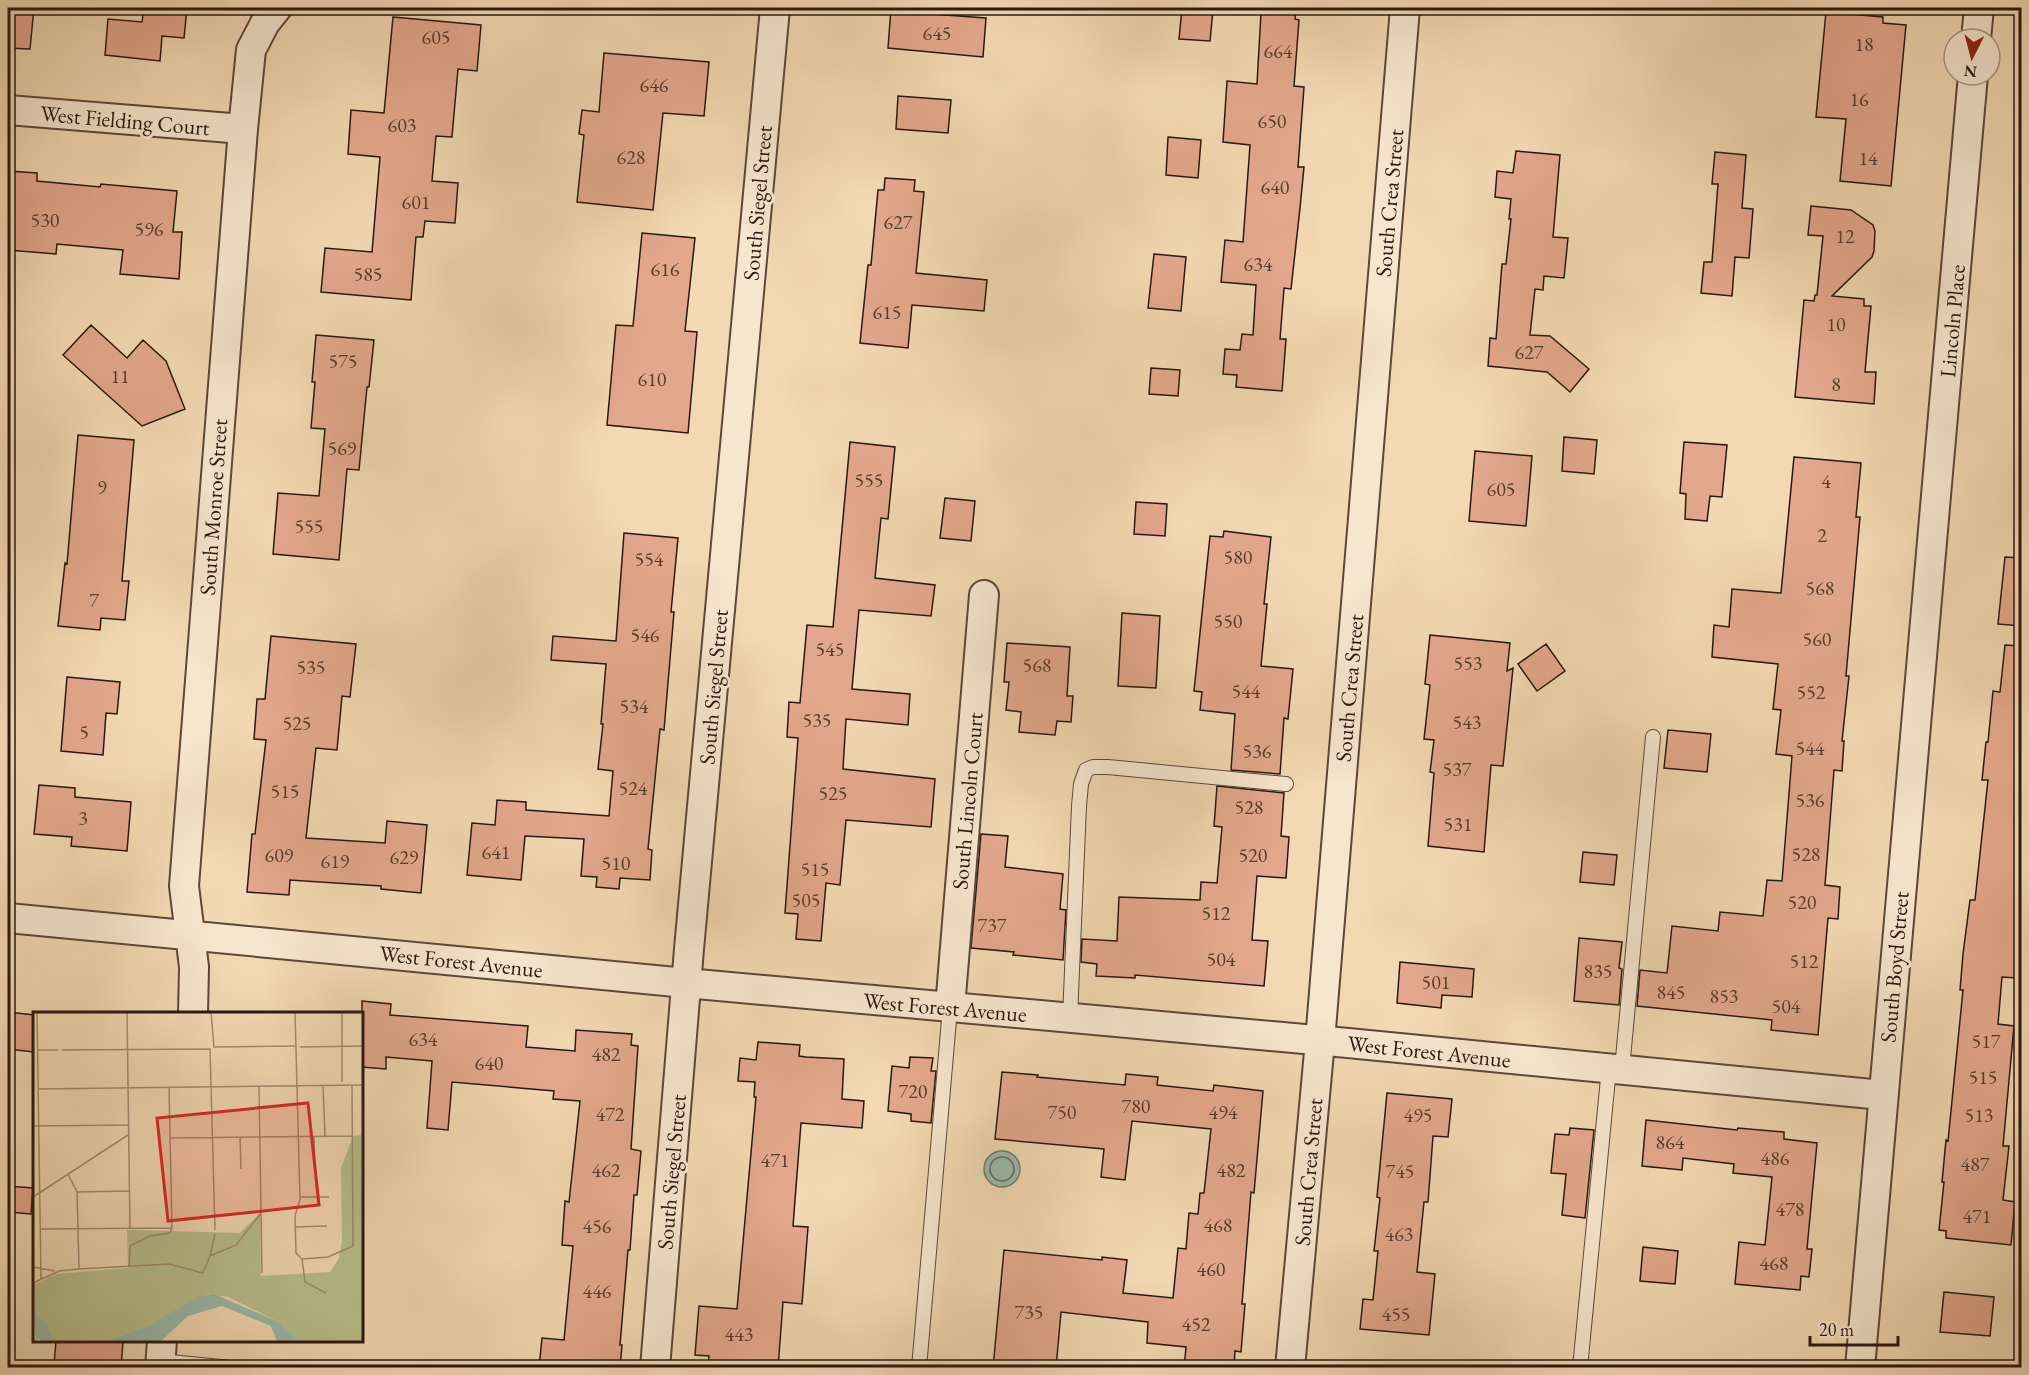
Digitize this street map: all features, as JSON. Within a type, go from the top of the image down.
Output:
[{"type":"street","name":"South Monroe Street","points":[[194,1012],[191,935],[184,886],[243,129],[251,50],[265,23],[277,8]]},
{"type":"street","name":"South Siegel Street","points":[[655,1368],[686,983],[775,8]]},
{"type":"street","name":"South Crea Street","points":[[1290,1368],[1320,1041],[1405,8]]},
{"type":"street","points":[[1977,27],[1979,8]]},
{"type":"street","name":"Lincoln Place","points":[[1931,567],[1972,87]]},
{"type":"street","name":"West Fielding Court","points":[[8,110],[243,129]]},
{"type":"street","name":"South Boyd Street","points":[[1860,1368],[1882,1095],[1931,567]]},
{"type":"street","name":"South Lincoln Court","points":[[950,1008],[984,595]]},
{"type":"street","name":"West Forest Avenue","points":[[8,918],[1882,1095]]},
{"type":"lane","points":[[1580,1368],[1653,737]]},
{"type":"lane","points":[[1070,1018],[1079,806],[1086,770],[1094,767],[1108,767],[1286,784]]},
{"type":"lane","points":[[919,1368],[950,1008]]},
{"type":"lane","points":[[161,1356],[231,1368]]},
{"type":"water","points":[[1002,1151],[1015,1156],[1020,1169],[1015,1182],[1002,1187],[989,1182],[984,1169],[989,1156]]},
{"type":"building","points":[[8,8],[34,8],[30,49],[8,48]]},
{"type":"building","points":[[144,8],[187,8],[184,38],[162,36],[160,61],[105,55],[108,19],[142,22]]},
{"type":"building","points":[[891,8],[932,8],[932,14],[986,18],[983,57],[888,48]]},
{"type":"building","points":[[1182,8],[1213,10],[1210,41],[1179,39]]},
{"type":"building","points":[[1273,8],[1296,8],[1295,19],[1299,20],[1294,86],[1304,87],[1298,167],[1304,167],[1291,289],[1284,288],[1280,339],[1286,339],[1282,391],[1236,387],[1237,375],[1223,374],[1225,349],[1240,350],[1242,334],[1253,335],[1256,285],[1221,282],[1225,240],[1243,242],[1250,145],[1223,142],[1227,81],[1257,84],[1261,13],[1272,14]]},
{"type":"building","points":[[1826,12],[1883,17],[1883,23],[1906,25],[1891,186],[1840,181],[1846,119],[1816,117]]},
{"type":"building","points":[[393,17],[481,25],[477,71],[458,69],[452,137],[436,136],[432,181],[458,183],[455,223],[425,221],[423,237],[416,237],[411,300],[321,292],[325,248],[372,252],[380,157],[348,154],[351,110],[384,113]]},
{"type":"building","points":[[604,53],[709,62],[704,116],[663,113],[653,210],[577,202],[584,135],[579,134],[582,110],[599,112]]},
{"type":"building","points":[[898,96],[951,100],[948,133],[896,129]]},
{"type":"building","points":[[1168,137],[1201,140],[1198,178],[1166,175]]},
{"type":"building","points":[[1516,151],[1560,155],[1553,237],[1568,238],[1564,278],[1544,276],[1543,290],[1535,289],[1530,335],[1550,336],[1589,369],[1570,392],[1547,372],[1488,366],[1490,338],[1496,339],[1502,264],[1506,264],[1511,219],[1509,219],[1511,199],[1495,197],[1497,171],[1513,173]]},
{"type":"building","points":[[1715,152],[1746,155],[1742,208],[1753,209],[1749,258],[1735,257],[1732,296],[1701,293],[1704,262],[1712,262],[1718,184],[1712,184]]},
{"type":"building","points":[[8,171],[37,173],[37,181],[177,191],[173,232],[182,232],[179,279],[120,274],[123,250],[57,244],[56,254],[8,250]]},
{"type":"building","points":[[885,178],[915,180],[914,191],[924,192],[916,273],[987,280],[984,311],[912,305],[908,348],[860,343],[868,265],[871,265],[878,190],[884,190]]},
{"type":"building","points":[[1811,206],[1851,210],[1873,225],[1875,231],[1872,257],[1832,296],[1864,299],[1864,306],[1871,306],[1865,372],[1876,372],[1874,404],[1795,397],[1804,300],[1814,301],[1817,295],[1823,236],[1808,235]]},
{"type":"building","points":[[642,233],[695,238],[685,331],[697,332],[688,433],[607,425],[616,325],[633,326]]},
{"type":"building","points":[[1154,254],[1186,257],[1181,311],[1148,308]]},
{"type":"building","points":[[91,325],[127,358],[143,340],[166,361],[185,409],[142,426],[63,355]]},
{"type":"building","points":[[316,335],[374,340],[359,470],[347,469],[339,560],[273,554],[278,493],[319,496],[325,429],[311,428]]},
{"type":"building","points":[[1151,368],[1180,370],[1178,396],[1149,394]]},
{"type":"building","points":[[78,435],[134,440],[122,581],[129,581],[125,620],[101,618],[100,630],[58,626],[65,563],[67,564]]},
{"type":"building","points":[[1564,437],[1597,440],[1594,474],[1562,471]]},
{"type":"building","points":[[850,442],[895,447],[888,519],[881,518],[875,578],[935,585],[931,616],[859,610],[852,689],[910,694],[908,725],[846,719],[843,769],[935,779],[931,827],[846,820],[840,885],[826,883],[821,941],[796,939],[798,914],[785,913],[798,738],[787,737],[789,702],[800,703],[807,625],[833,627]]},
{"type":"building","points":[[1684,442],[1727,445],[1722,497],[1710,496],[1707,521],[1685,519],[1686,494],[1680,493]]},
{"type":"building","points":[[1475,451],[1532,456],[1526,526],[1469,521]]},
{"type":"building","points":[[1794,457],[1861,463],[1856,517],[1860,517],[1846,676],[1849,676],[1842,741],[1844,741],[1842,771],[1834,770],[1825,885],[1840,887],[1838,919],[1828,918],[1818,1035],[1771,1030],[1772,1020],[1637,1006],[1640,970],[1667,973],[1672,926],[1718,931],[1720,912],[1763,916],[1767,880],[1782,881],[1792,756],[1776,754],[1781,710],[1773,709],[1778,664],[1712,657],[1714,625],[1729,627],[1732,589],[1781,593]]},
{"type":"building","points":[[945,498],[975,501],[971,541],[940,538]]},
{"type":"building","points":[[1136,502],[1167,504],[1165,536],[1134,534]]},
{"type":"building","points":[[1224,531],[1271,537],[1264,604],[1267,604],[1261,666],[1293,669],[1288,719],[1284,718],[1280,774],[1231,770],[1235,714],[1200,710],[1202,692],[1194,691],[1210,536],[1223,537]]},
{"type":"building","points":[[624,533],[678,538],[664,730],[660,729],[648,849],[652,850],[650,880],[620,878],[619,889],[596,887],[597,877],[581,876],[584,839],[525,836],[521,880],[467,875],[472,823],[495,825],[497,800],[526,802],[526,810],[609,816],[613,771],[598,769],[606,664],[551,660],[553,636],[616,641]]},
{"type":"building","points":[[2005,557],[2022,558],[2022,626],[1998,624]]},
{"type":"building","points":[[1122,613],[1160,616],[1156,688],[1118,686]]},
{"type":"building","points":[[1430,635],[1510,643],[1507,671],[1513,668],[1503,766],[1491,765],[1484,852],[1428,846],[1434,773],[1430,772],[1434,740],[1424,739],[1430,685],[1425,684]]},
{"type":"building","points":[[271,636],[356,644],[350,697],[342,696],[337,750],[316,748],[306,838],[385,843],[387,821],[427,825],[421,893],[381,889],[381,886],[290,880],[289,895],[247,892],[252,834],[255,834],[266,740],[254,739],[257,699],[265,699]]},
{"type":"building","points":[[1007,643],[1070,647],[1067,696],[1073,696],[1071,722],[1057,721],[1055,735],[1019,732],[1021,712],[1006,710],[1009,682],[1004,682]]},
{"type":"building","points":[[1546,644],[1565,671],[1537,691],[1518,664]]},
{"type":"building","points":[[2005,645],[2022,646],[2022,933],[2017,978],[2002,977],[1998,1024],[2014,1026],[2003,1146],[2009,1146],[2003,1200],[2015,1202],[2011,1245],[1946,1238],[1946,1231],[1939,1230],[1946,1140],[1948,1141],[1963,990],[1960,990],[1963,954],[1970,900],[1975,900],[1988,780],[1982,780],[1986,742],[1988,742],[1993,691],[2000,692]]},
{"type":"building","points":[[67,677],[120,682],[117,714],[106,713],[103,755],[61,751]]},
{"type":"building","points":[[1668,730],[1711,734],[1707,772],[1664,768]]},
{"type":"building","points":[[39,785],[75,788],[75,797],[131,802],[127,851],[71,846],[72,837],[34,834]]},
{"type":"building","points":[[1217,786],[1284,793],[1281,836],[1289,837],[1286,878],[1257,876],[1252,940],[1268,941],[1264,986],[1135,975],[1135,978],[1096,976],[1097,964],[1081,962],[1082,939],[1117,941],[1119,897],[1200,900],[1201,882],[1217,883],[1222,827],[1214,826]]},
{"type":"building","points":[[981,834],[1008,836],[1005,867],[1063,874],[1060,909],[1066,910],[1063,960],[971,948]]},
{"type":"building","points":[[1583,852],[1617,855],[1614,885],[1580,882]]},
{"type":"building","points":[[1579,938],[1622,942],[1619,1005],[1574,1001]]},
{"type":"building","points":[[1400,962],[1474,969],[1472,997],[1442,995],[1441,1008],[1397,1003]]},
{"type":"building","points":[[362,1001],[391,1004],[390,1015],[528,1026],[526,1047],[575,1051],[576,1030],[632,1034],[631,1045],[638,1046],[631,1149],[641,1151],[637,1195],[634,1195],[630,1250],[628,1250],[620,1368],[539,1368],[542,1338],[564,1340],[573,1246],[562,1245],[565,1201],[569,1202],[580,1101],[553,1099],[554,1091],[452,1082],[448,1130],[427,1128],[432,1061],[386,1057],[386,1069],[363,1067]]},
{"type":"building","points":[[8,1012],[33,1015],[33,1052],[8,1049]]},
{"type":"building","points":[[758,1042],[800,1045],[799,1056],[844,1059],[842,1099],[864,1101],[862,1128],[801,1123],[793,1226],[808,1227],[802,1304],[783,1302],[778,1368],[708,1368],[709,1356],[695,1355],[699,1306],[737,1309],[756,1097],[754,1097],[755,1082],[738,1081],[740,1058],[756,1060]]},
{"type":"building","points":[[910,1057],[933,1058],[931,1071],[936,1071],[931,1123],[911,1121],[911,1114],[888,1111],[892,1066],[909,1068]]},
{"type":"building","points":[[1002,1072],[1125,1085],[1126,1074],[1158,1077],[1157,1085],[1213,1091],[1214,1085],[1263,1091],[1254,1193],[1251,1192],[1242,1304],[1245,1304],[1241,1352],[1235,1351],[1234,1368],[1184,1368],[1186,1347],[1147,1343],[1148,1322],[1061,1312],[1056,1368],[993,1368],[1004,1250],[1102,1260],[1102,1257],[1127,1260],[1123,1293],[1173,1298],[1178,1248],[1186,1249],[1189,1213],[1198,1214],[1200,1193],[1204,1193],[1211,1129],[1132,1121],[1125,1180],[1101,1177],[1104,1149],[995,1139]]},
{"type":"building","points":[[1387,1093],[1452,1099],[1448,1137],[1433,1136],[1428,1202],[1424,1202],[1417,1272],[1435,1274],[1429,1335],[1360,1329],[1363,1299],[1373,1300],[1378,1251],[1374,1251],[1380,1198],[1377,1197]]},
{"type":"building","points":[[1646,1120],[1737,1130],[1738,1128],[1784,1132],[1784,1139],[1817,1143],[1807,1249],[1812,1249],[1809,1277],[1801,1276],[1800,1290],[1735,1284],[1739,1242],[1765,1245],[1772,1177],[1733,1173],[1734,1164],[1683,1158],[1682,1170],[1642,1166]]},
{"type":"building","points":[[1570,1128],[1594,1130],[1585,1218],[1562,1215],[1566,1174],[1551,1173],[1555,1134],[1569,1135]]},
{"type":"building","points":[[8,1186],[33,1188],[31,1214],[8,1212]]},
{"type":"building","points":[[1643,1247],[1678,1251],[1675,1284],[1640,1281]]},
{"type":"building","points":[[1944,1292],[1994,1297],[1990,1336],[1940,1332]]},
{"type":"building","points":[[56,1342],[123,1342],[121,1368],[54,1364]]}]
